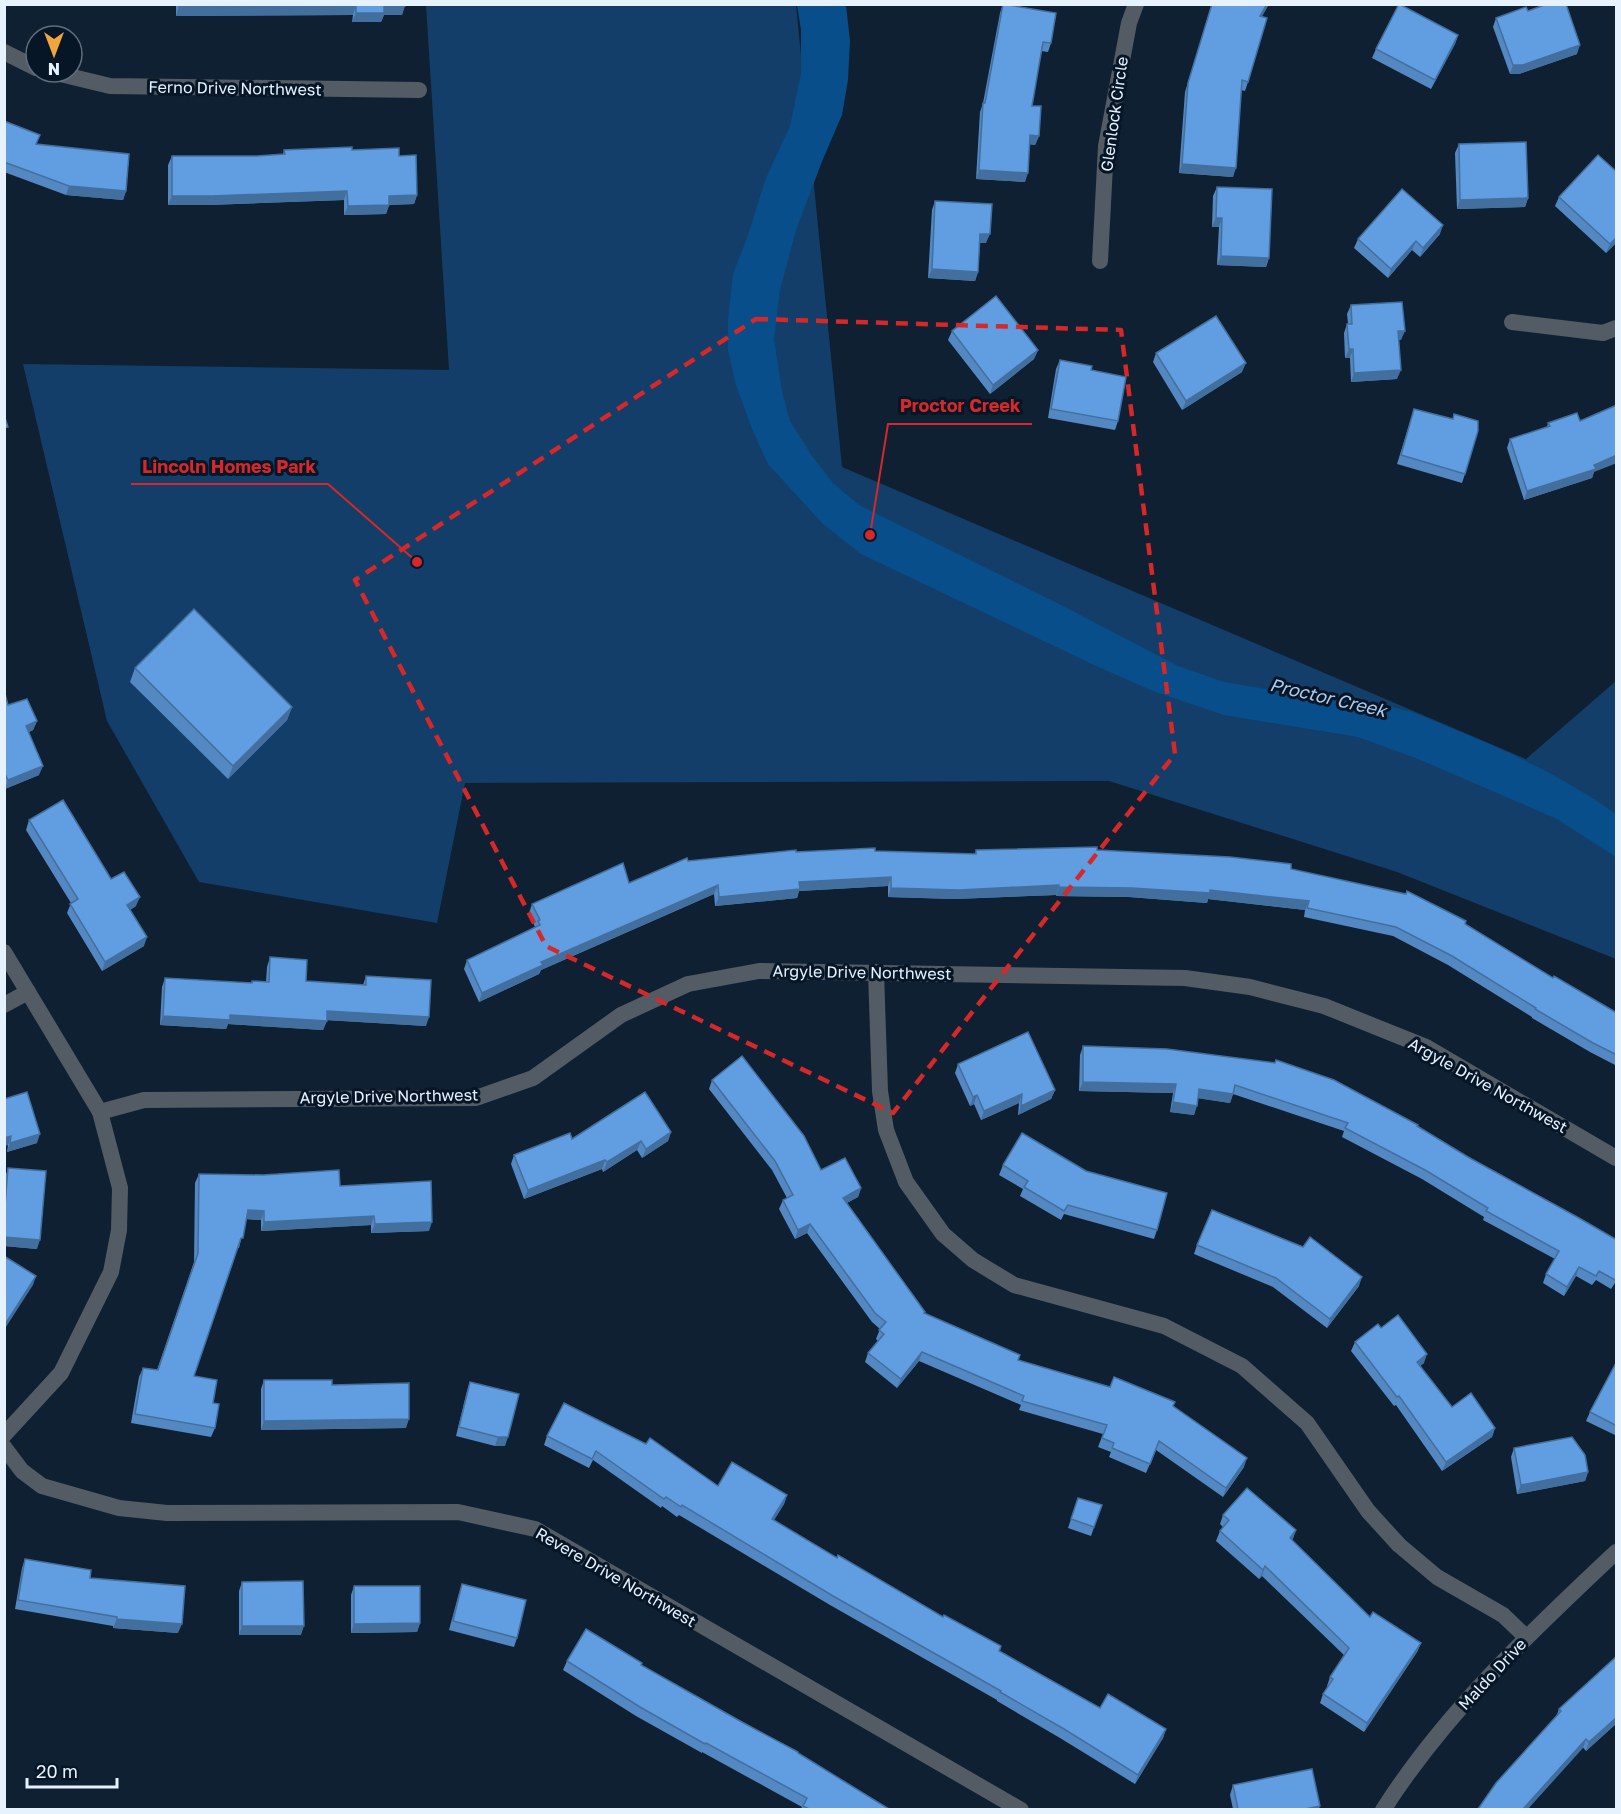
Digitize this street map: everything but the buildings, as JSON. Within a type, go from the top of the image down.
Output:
[{"type":"street","name":"Glenlock Circle","points":[[1100,261],[1106,146],[1129,23],[1136,4]]},
{"type":"street","points":[[4,52],[24,62]]},
{"type":"street","name":"Ferno Drive Northwest","points":[[84,80],[110,86],[419,90]]},
{"type":"street","points":[[1512,322],[1603,333],[1617,328]]},
{"type":"street","points":[[4,952],[100,1113],[120,1188],[119,1230],[111,1272],[61,1373],[4,1435]]},
{"type":"street","name":"Argyle Drive Northwest","points":[[100,1113],[144,1100],[476,1098],[533,1078],[621,1015],[688,984],[759,970],[1185,978],[1250,987],[1324,1006],[1426,1047],[1617,1158]]},
{"type":"street","points":[[876,972],[880,1091],[886,1130],[906,1182],[943,1234],[973,1260],[1014,1285],[1164,1326],[1242,1366],[1307,1423],[1368,1511],[1399,1545],[1437,1577],[1503,1615],[1526,1637]]},
{"type":"street","points":[[4,1005],[28,992]]},
{"type":"street","name":"Revere Drive Northwest","points":[[4,1447],[22,1471],[42,1486],[119,1508],[167,1513],[458,1512],[535,1529],[1021,1809]]},
{"type":"street","name":"Maldo Drive","points":[[1383,1809],[1402,1780],[1461,1707],[1526,1637],[1617,1552]]},
{"type":"highlighted area","points":[[756,319],[1121,330],[1175,754],[893,1113],[546,946],[355,580]]},
{"type":"shaded area","points":[[426,5],[796,5],[842,467],[1526,759],[1616,681],[1616,959],[1397,872],[1109,781],[465,783],[437,923],[199,882],[107,721],[23,364],[449,370]]},
{"type":"water","points":[[797,5],[846,5],[850,41],[848,80],[842,115],[796,230],[780,290],[774,339],[782,391],[790,421],[812,456],[834,484],[859,505],[1178,666],[1224,682],[1290,693],[1298,691],[1341,697],[1397,708],[1479,739],[1520,758],[1579,790],[1616,814],[1616,857],[1557,819],[1418,759],[1358,737],[1224,715],[1153,691],[861,554],[823,524],[768,464],[736,385],[728,350],[728,320],[733,274],[766,178],[790,126],[801,74],[801,30]]},
{"type":"place","name":"Proctor Creek","points":[[870,535]]},
{"type":"place","name":"Lincoln Homes Park","points":[[417,562]]}]
